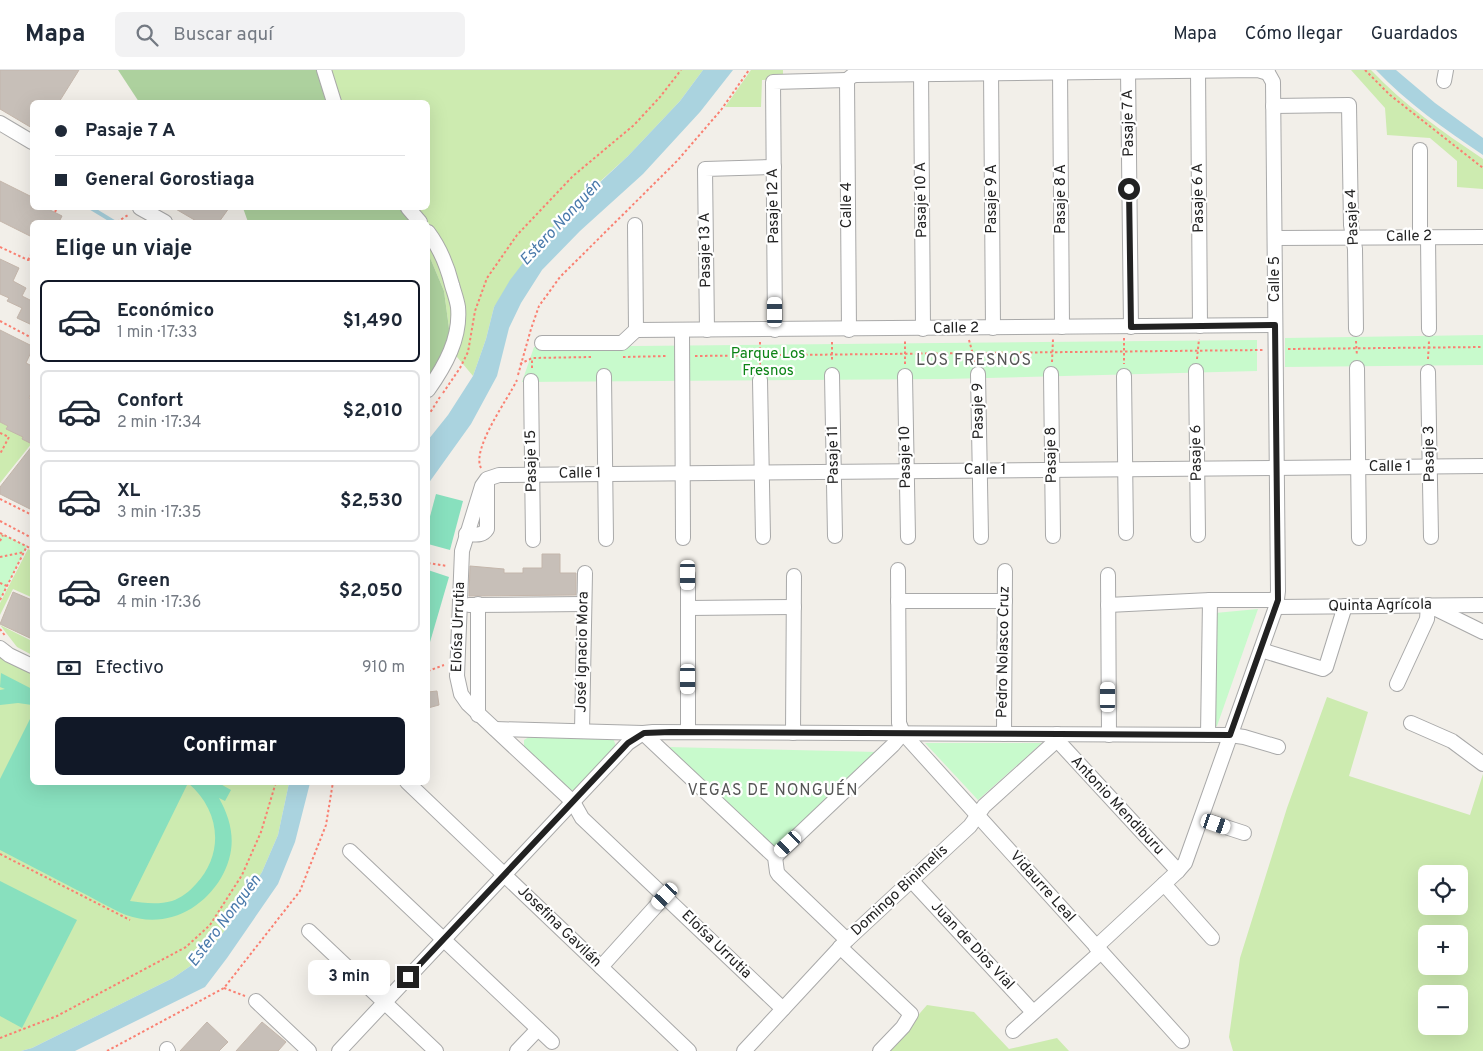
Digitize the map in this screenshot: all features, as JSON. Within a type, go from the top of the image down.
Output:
[{"type":"street","points":[[324,70],[333,100]]},
{"type":"street","points":[[851,75],[921,72],[1198,70],[1258,70],[1268,72]]},
{"type":"street","name":"Pasaje 6 A","points":[[1198,70],[1200,326]]},
{"type":"street","name":"Pasaje 8 A","points":[[1058,327],[1060,71]]},
{"type":"street","name":"Pasaje 7 A","points":[[1127,327],[1128,71]]},
{"type":"street","name":"Pasaje 10 A","points":[[921,72],[923,329]]},
{"type":"street","name":"Pasaje 9 A","points":[[990,72],[992,328]]},
{"type":"street","name":"Calle 5","points":[[1268,72],[1273,82],[1277,603]]},
{"type":"street","name":"Pasaje 12 A","points":[[775,330],[773,82],[851,75]]},
{"type":"street","name":"Calle 4","points":[[848,330],[851,75]]},
{"type":"street","name":"Pasaje 4","points":[[1273,106],[1349,105],[1351,226],[1356,329]]},
{"type":"street","points":[[0,122],[30,141]]},
{"type":"street","points":[[1420,150],[1429,329]]},
{"type":"street","name":"Pasaje 13 A","points":[[707,330],[705,169],[774,167]]},
{"type":"street","points":[[144,210],[161,220]]},
{"type":"street","points":[[410,210],[418,220]]},
{"type":"street","points":[[542,343],[622,343],[636,330],[635,225]]},
{"type":"street","points":[[430,235],[437,244],[448,267],[458,307],[458,318],[455,339],[448,357],[430,387]]},
{"type":"street","name":"Calle 2","points":[[1275,238],[1483,236]]},
{"type":"street","name":"Calle 2","points":[[636,330],[848,330],[1275,325]]},
{"type":"street","points":[[682,330],[683,538]]},
{"type":"street","points":[[1357,368],[1359,538]]},
{"type":"street","name":"Pasaje 6","points":[[1196,371],[1198,535]]},
{"type":"street","name":"Pasaje 3","points":[[1428,372],[1431,537]]},
{"type":"street","name":"Pasaje 11","points":[[832,374],[835,536]]},
{"type":"street","name":"Pasaje 9","points":[[978,374],[981,537]]},
{"type":"street","name":"Pasaje 8","points":[[1051,374],[1053,536]]},
{"type":"street","points":[[604,376],[606,539]]},
{"type":"street","name":"Pasaje 10","points":[[905,376],[908,537]]},
{"type":"street","points":[[1124,376],[1126,533]]},
{"type":"street","points":[[760,380],[763,537]]},
{"type":"street","name":"Pasaje 15","points":[[531,381],[533,540]]},
{"type":"street","name":"Calle 1","points":[[487,479],[496,475],[532,474],[1483,466]]},
{"type":"street","name":"Eloísa Urrutia","points":[[487,479],[482,486],[462,551],[457,661],[457,683],[460,694],[478,715],[496,729],[573,802],[582,818],[783,1009]]},
{"type":"street","points":[[898,570],[899,723],[902,733]]},
{"type":"street","name":"Pedro Nolasco Cruz","points":[[1004,734],[1005,571]]},
{"type":"street","name":"José Ignacio Mora","points":[[582,731],[584,573]]},
{"type":"street","points":[[688,575],[688,732]]},
{"type":"street","points":[[1108,575],[1108,734]]},
{"type":"street","points":[[793,732],[794,576]]},
{"type":"street","points":[[1208,735],[1210,600]]},
{"type":"street","name":"Quinta Agrícola","points":[[1108,605],[1210,600],[1345,606],[1482,605]]},
{"type":"street","points":[[898,601],[1005,601]]},
{"type":"street","points":[[1013,1030],[1099,950],[1178,871],[1189,855],[1277,603]]},
{"type":"street","name":"Eloísa Urrutia","points":[[478,715],[474,605],[584,604]]},
{"type":"street","points":[[1398,684],[1427,619],[1428,605],[1483,632]]},
{"type":"street","points":[[1482,605],[1483,625]]},
{"type":"street","points":[[1261,650],[1323,669],[1345,606]]},
{"type":"street","points":[[688,608],[794,607]]},
{"type":"street","points":[[0,648],[9,656],[30,665]]},
{"type":"street","points":[[1411,723],[1452,741],[1483,764]]},
{"type":"street","points":[[496,729],[644,733],[1004,734],[1057,737],[1108,734],[1230,735],[1278,747]]},
{"type":"street","points":[[612,732],[620,740],[622,749]]},
{"type":"street","points":[[339,1051],[622,749],[633,739],[644,733]]},
{"type":"street","points":[[644,733],[775,857],[779,875],[912,1014],[880,1051]]},
{"type":"street","points":[[775,857],[893,745],[902,733]]},
{"type":"street","name":"Vidaurre Leal","points":[[902,733],[1182,1041]]},
{"type":"street","name":"Domingo Binimelis","points":[[747,1050],[844,943],[970,826],[984,806],[1057,737]]},
{"type":"street","name":"Antonio Mendiburu","points":[[1057,737],[1178,871]]},
{"type":"street","name":"Josefina Gavilán","points":[[410,785],[689,1051]]},
{"type":"street","points":[[1202,818],[1244,833]]},
{"type":"street","points":[[350,851],[552,1042]]},
{"type":"street","name":"Juan de Dios Vial","points":[[911,880],[1033,1012]]},
{"type":"street","points":[[1164,884],[1212,938]]},
{"type":"street","points":[[600,967],[665,896]]},
{"type":"street","points":[[309,931],[436,1051]]},
{"type":"street","points":[[256,1001],[309,1051]]},
{"type":"street","points":[[517,1051],[538,1029]]},
{"type":"path","points":[[430,413],[460,368],[468,352],[475,311],[488,278],[517,236],[573,176],[634,125],[660,97],[681,70]]},
{"type":"path","points":[[487,479],[479,464],[481,446],[518,378],[520,364],[539,306],[560,277],[678,161],[721,110],[749,70]]},
{"type":"path","points":[[1365,70],[1390,95],[1483,168]]},
{"type":"path","points":[[0,247],[28,260],[30,256]]},
{"type":"path","points":[[0,321],[30,337]]},
{"type":"path","points":[[1196,371],[1200,326]]},
{"type":"path","points":[[1051,374],[1052,352],[1058,327]]},
{"type":"path","points":[[1124,376],[1124,351],[1127,327]]},
{"type":"path","points":[[966,328],[978,374]]},
{"type":"path","points":[[905,329],[905,376]]},
{"type":"path","points":[[1356,329],[1357,368]]},
{"type":"path","points":[[1428,372],[1429,329]]},
{"type":"path","points":[[760,330],[760,380]]},
{"type":"path","points":[[832,330],[832,374]]},
{"type":"path","points":[[615,357],[1483,347]]},
{"type":"path","points":[[520,364],[532,358],[596,357]]},
{"type":"path","points":[[0,433],[9,438],[0,454]]},
{"type":"path","points":[[0,499],[30,514]]},
{"type":"path","points":[[0,521],[30,537]]},
{"type":"path","points":[[0,533],[30,548]]},
{"type":"path","points":[[0,541],[3,535]]},
{"type":"path","points":[[0,600],[27,546]]},
{"type":"path","points":[[0,557],[24,552]]},
{"type":"path","points":[[430,563],[460,569]]},
{"type":"path","points":[[0,583],[7,586]]},
{"type":"path","points":[[430,670],[457,661]]},
{"type":"path","points":[[0,1038],[57,1016],[186,947],[204,931],[210,925],[242,874],[262,832],[275,785]]},
{"type":"path","points":[[107,1051],[224,988],[300,890],[326,825],[333,785]]},
{"type":"path","points":[[0,854],[130,920]]},
{"type":"path","points":[[224,988],[256,1001]]},
{"type":"green space","points":[[118,70],[317,70],[328,100],[138,100]]},
{"type":"green space","points":[[317,70],[703,70],[680,101],[628,156],[571,208],[494,307],[486,339],[473,376],[452,351],[444,291],[430,258],[430,220],[411,220],[403,210],[430,210],[430,100],[328,100]]},
{"type":"green space","points":[[751,70],[783,70],[783,79],[762,80],[761,107],[725,107]]},
{"type":"green space","points":[[1351,70],[1371,70],[1410,106],[1483,159],[1483,189],[1457,187],[1457,161],[1430,138],[1387,135],[1385,108]]},
{"type":"green space","points":[[244,210],[403,210],[411,220],[247,220]]},
{"type":"green space","points":[[430,258],[444,291],[452,351],[430,376]]},
{"type":"green space","points":[[1483,335],[1483,365],[1285,367],[1285,338]]},
{"type":"green space","name":"Parque Los Fresnos","points":[[1257,340],[1257,371],[946,379],[522,382],[534,347]]},
{"type":"green space","points":[[0,422],[8,426],[6,429],[25,431],[22,439],[27,441],[30,434],[30,446],[0,483]]},
{"type":"green space","points":[[436,494],[463,501],[450,550],[430,545],[430,516]]},
{"type":"green space","points":[[0,533],[27,546],[0,600]]},
{"type":"green space","points":[[28,549],[30,550],[30,597],[13,589],[0,615],[0,603]]},
{"type":"green space","points":[[430,571],[449,577],[430,642]]},
{"type":"green space","points":[[1258,609],[1217,726],[1212,728],[1215,613]]},
{"type":"green space","points":[[0,625],[30,640],[30,654],[17,647]]},
{"type":"green space","points":[[0,653],[30,671],[30,785],[289,785],[278,835],[262,872],[226,929],[205,956],[173,978],[32,1048],[21,1051],[0,1051]]},
{"type":"green space","points":[[1,673],[30,688],[30,705],[18,703],[0,705],[0,690],[5,689],[0,687]]},
{"type":"green space","points":[[1327,697],[1368,712],[1349,776],[1470,815],[1483,774],[1483,1051],[1233,1051],[1229,1037],[1240,958],[1287,808]]},
{"type":"green space","points":[[30,719],[30,785],[187,785],[130,901],[156,903],[172,901],[182,896],[196,884],[205,872],[211,859],[215,846],[215,832],[207,806],[190,785],[222,785],[231,790],[225,801],[219,798],[228,818],[232,838],[230,857],[221,878],[203,900],[180,914],[167,918],[154,920],[140,919],[126,915],[0,850],[0,779]]},
{"type":"green space","points":[[529,737],[613,738],[616,746],[574,790],[568,790],[524,746],[524,740]]},
{"type":"green space","points":[[925,743],[1042,743],[978,800]]},
{"type":"green space","points":[[668,747],[878,752],[775,848]]},
{"type":"green space","points":[[0,881],[77,920],[22,1028],[0,1016]]},
{"type":"green space","points":[[927,1005],[974,1012],[1009,1049],[1057,1038],[1069,1051],[887,1051]]},
{"type":"water","name":"Estero Nonguén","points":[[703,70],[733,70],[700,112],[643,174],[580,231],[542,270],[521,303],[509,328],[497,376],[471,424],[430,481],[430,438],[448,415],[473,376],[486,339],[494,307],[510,280],[546,233],[628,156],[680,101]]},
{"type":"water","points":[[1376,70],[1396,70],[1435,103],[1483,138],[1483,155],[1413,105]]},
{"type":"water","points":[[289,785],[309,785],[295,842],[278,884],[205,987],[75,1051],[21,1051],[32,1048],[173,978],[205,956],[226,929],[262,872],[278,835]]},
{"type":"building","points":[[0,70],[79,70],[60,100],[30,100],[30,127],[0,109]]},
{"type":"building","points":[[0,181],[30,196],[30,210],[50,210],[62,216],[60,220],[30,220],[30,236],[0,221]]},
{"type":"building","points":[[177,210],[228,210],[220,220],[195,220]]},
{"type":"building","points":[[0,259],[19,268],[13,281],[26,288],[22,296],[30,300],[30,324],[17,318],[22,308],[7,301],[9,298],[0,294]]},
{"type":"building","points":[[0,330],[30,345],[30,354],[26,363],[30,365],[30,443],[22,439],[23,437],[6,429],[8,426],[0,422]]},
{"type":"building","points":[[30,449],[30,509],[0,494],[0,487]]},
{"type":"building","points":[[542,554],[560,554],[560,573],[576,573],[576,595],[469,596],[470,566],[504,569],[504,573],[523,573],[523,568],[542,568]]},
{"type":"building","points":[[13,592],[30,599],[30,638],[0,624]]},
{"type":"building","points":[[437,691],[439,705],[430,707],[430,692]]},
{"type":"building","points":[[207,1022],[228,1042],[219,1051],[180,1051]]},
{"type":"building","points":[[262,1022],[286,1042],[278,1051],[236,1051]]},
{"type":"waterway","points":[[94,210],[111,220]]},
{"type":"district","name":"LOS FRESNOS","points":[[974,361]]},
{"type":"district","name":"VEGAS DE NONGUÉN","points":[[773,791]]},
{"type":"route","points":[[408,977],[628,743],[644,733],[1230,735],[1278,600],[1275,325],[1131,327],[1129,189]]}]
